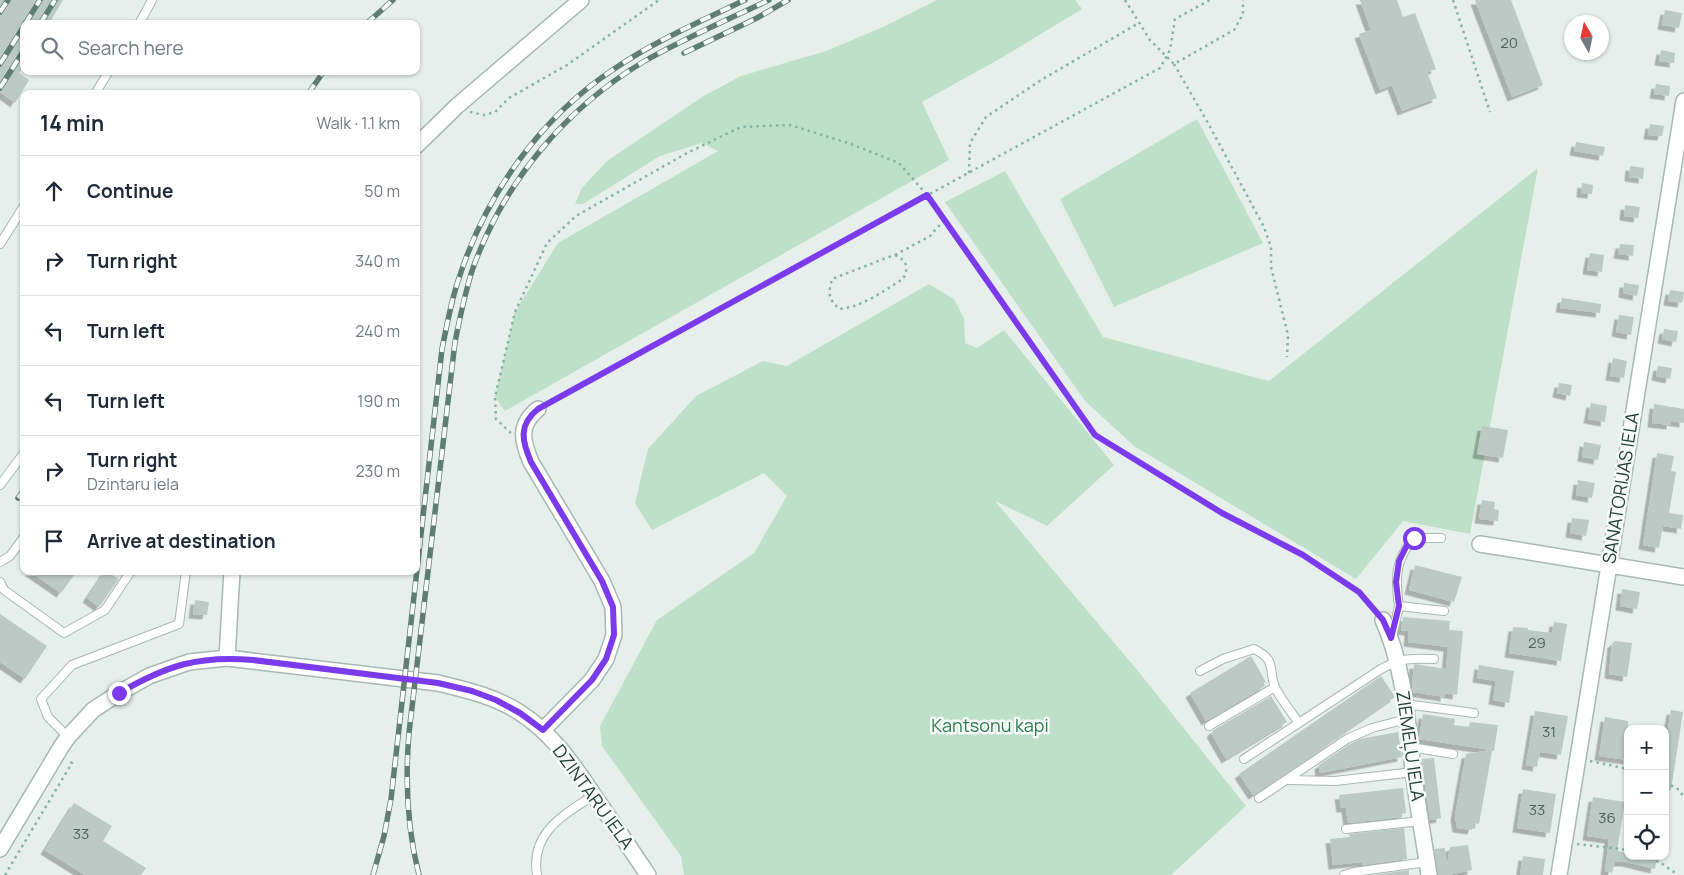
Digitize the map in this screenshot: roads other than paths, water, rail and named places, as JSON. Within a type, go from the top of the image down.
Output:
[{"type":"street","points":[[420,142],[457,106],[581,0]]},
{"type":"street","name":"SANATORIJAS IELA","points":[[1559,875],[1684,101]]},
{"type":"street","points":[[538,409],[528,416],[524,425],[523,444],[531,462],[602,581],[613,607],[614,635],[606,659],[592,680],[543,730]]},
{"type":"street","points":[[1480,544],[1684,577]]},
{"type":"street","points":[[227,658],[232,575]]},
{"type":"street","name":"ZIEMEĻU IELA","points":[[1383,620],[1391,638],[1397,660],[1408,719],[1428,869]]},
{"type":"street","name":"DZINTARU IELA","points":[[0,849],[60,747],[93,710],[149,676],[190,662],[227,658],[438,683],[472,691],[496,700],[520,713],[543,730],[570,760],[648,875]]},
{"type":"lane","points":[[141,20],[152,0]]},
{"type":"lane","points":[[97,90],[106,75]]},
{"type":"lane","points":[[0,244],[20,212]]},
{"type":"lane","points":[[0,485],[20,458]]},
{"type":"lane","points":[[1391,638],[1399,606],[1396,582],[1399,561],[1406,547],[1414,538],[1441,538]]},
{"type":"lane","points":[[0,562],[10,556],[20,542]]},
{"type":"lane","points":[[0,582],[4,590],[64,633],[105,610],[128,575]]},
{"type":"lane","points":[[68,737],[48,717],[41,699],[72,665],[179,624],[185,575]]},
{"type":"lane","points":[[1399,606],[1444,611]]},
{"type":"lane","points":[[1200,672],[1223,660],[1254,649],[1264,654],[1272,668],[1275,687],[1299,723]]},
{"type":"lane","points":[[1244,759],[1397,660],[1414,658],[1434,659]]},
{"type":"lane","points":[[1209,726],[1275,687]]},
{"type":"lane","points":[[1405,704],[1474,713]]},
{"type":"lane","points":[[1259,798],[1347,739],[1372,728],[1408,719]]},
{"type":"lane","points":[[1411,748],[1454,754]]},
{"type":"lane","points":[[1288,780],[1335,781],[1414,772]]},
{"type":"lane","points":[[537,875],[537,855],[541,841],[548,828],[562,816],[594,795]]},
{"type":"lane","points":[[1346,830],[1421,821]]},
{"type":"lane","points":[[1344,875],[1354,872],[1428,869]]},
{"type":"railway","points":[[0,12],[8,0]]},
{"type":"railway","points":[[28,20],[40,0]]},
{"type":"railway","points":[[42,20],[55,0]]},
{"type":"railway","points":[[370,20],[393,0]]},
{"type":"railway","points":[[420,543],[442,349],[449,313],[470,247],[500,188],[519,160],[540,135],[562,111],[587,89],[646,49],[745,0]]},
{"type":"railway","points":[[419,875],[412,840],[408,804],[409,733],[455,342],[473,268],[486,236],[520,177],[540,150],[588,102],[643,62],[769,0]]},
{"type":"railway","points":[[684,53],[757,18],[788,0]]},
{"type":"railway","points":[[0,64],[20,32]]},
{"type":"railway","points":[[0,88],[20,56]]},
{"type":"railway","points":[[311,90],[321,75]]},
{"type":"railway","points":[[373,875],[384,836],[391,799],[416,575]]},
{"type":"park label","name":"Kantsonu kapi","points":[[990,726]]}]
